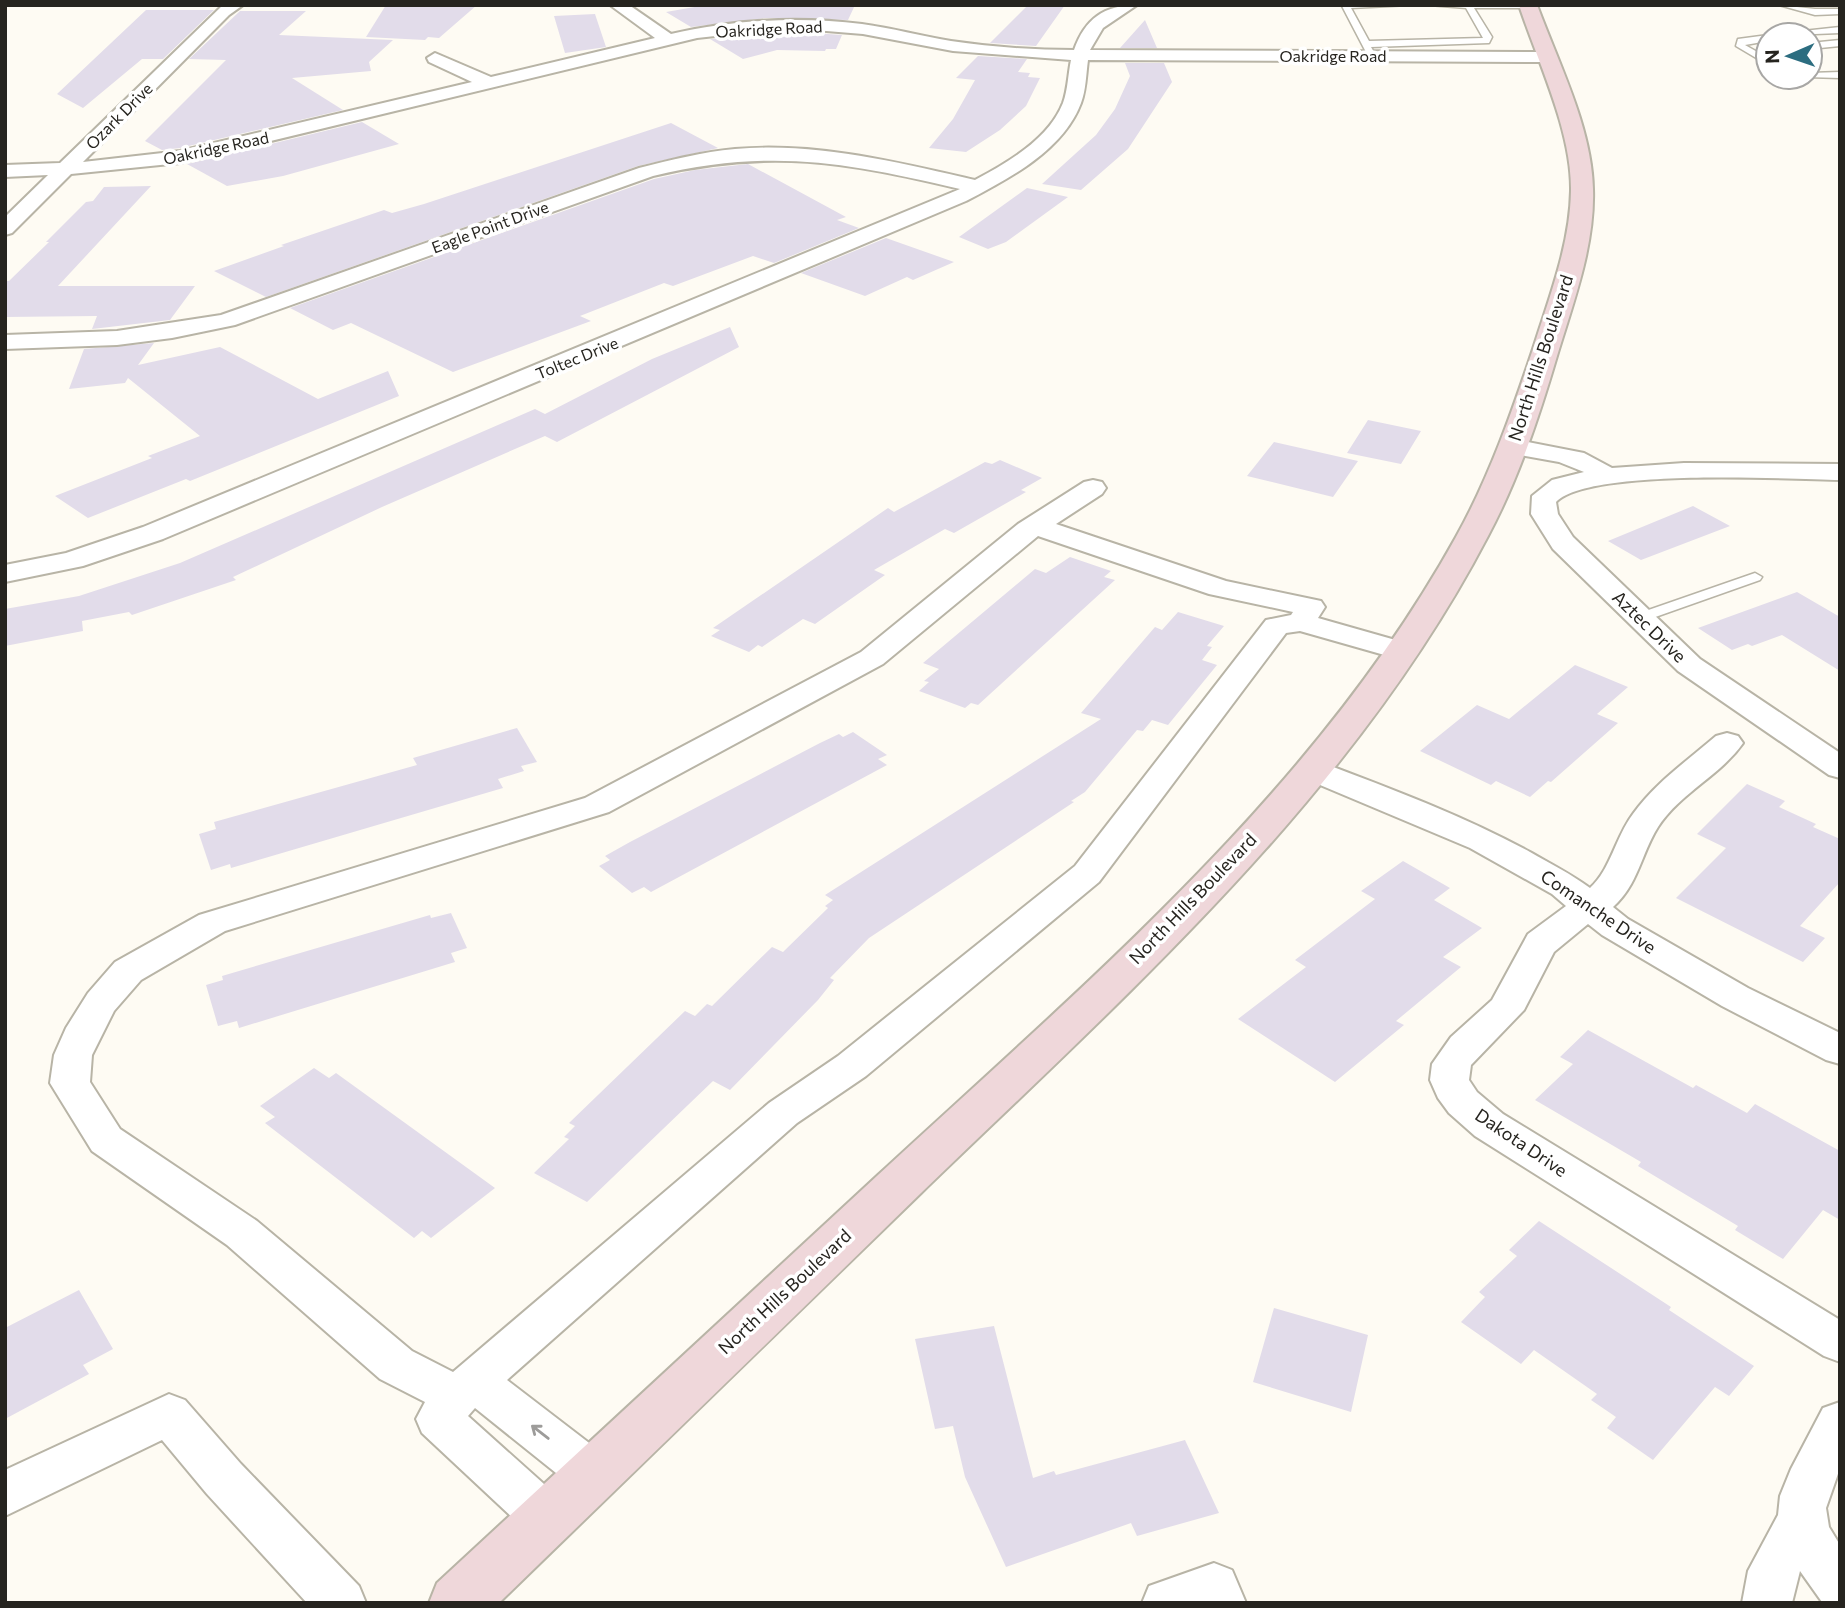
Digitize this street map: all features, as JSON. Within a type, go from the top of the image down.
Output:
[{"type":"street","name":"Ozark Drive","points":[[5,229],[223,12],[235,5]]},
{"type":"street","points":[[618,5],[668,40]]},
{"type":"street","points":[[1080,56],[1087,38],[1100,20],[1129,5]]},
{"type":"street","name":"North Hills Boulevard","points":[[458,1603],[1146,951],[1288,800],[1408,642],[1475,532],[1513,447],[1527,411],[1561,300],[1580,217],[1580,161],[1573,132],[1528,6]]},
{"type":"street","name":"Oakridge Road","points":[[5,171],[124,166],[180,158],[668,40],[739,27],[838,21],[953,46],[1080,56],[1370,50],[1545,57]]},
{"type":"street","name":"Toltec Drive","points":[[5,574],[73,561],[153,533],[933,210],[978,187],[1024,158],[1055,130],[1075,95],[1080,56]]},
{"type":"street","points":[[435,58],[489,83]]},
{"type":"street","name":"Eagle Point Drive","points":[[5,342],[134,338],[188,330],[227,320],[646,172],[696,159],[751,153],[818,154],[978,187]]},
{"type":"street","points":[[1513,447],[1572,457],[1588,463],[1606,476]]},
{"type":"street","name":"Aztec Drive","points":[[1840,472],[1689,471],[1606,476],[1576,481],[1551,490],[1545,497],[1544,513],[1563,543],[1639,618],[1713,684],[1840,768]]},
{"type":"street","points":[[593,1474],[396,1365],[242,1233],[106,1140],[70,1083],[74,1055],[85,1028],[128,971],[212,923],[597,805],[872,658],[1054,511],[1093,488]]},
{"type":"street","points":[[1036,526],[1219,588],[1408,642]]},
{"type":"street","points":[[457,1398],[783,1113],[852,1066],[1087,874],[1276,626],[1306,615]]},
{"type":"street","name":"Dakota Drive","points":[[1727,743],[1653,810],[1637,834],[1615,884],[1604,895],[1558,926],[1539,946],[1521,985],[1505,1009],[1454,1060],[1449,1073],[1452,1087],[1465,1105],[1489,1125],[1840,1343]]},
{"type":"street","name":"Comanche Drive","points":[[1312,770],[1482,840],[1564,886],[1615,927],[1734,997],[1840,1050]]},
{"type":"street","points":[[457,1398],[547,1518]]},
{"type":"street","points":[[5,1494],[169,1414],[224,1479],[341,1603]]},
{"type":"street","points":[[1767,1603],[1773,1571],[1802,1518],[1804,1496],[1840,1422]]},
{"type":"street","points":[[1802,1518],[1816,1552],[1840,1585]]},
{"type":"street","points":[[1167,1603],[1214,1587],[1221,1603]]},
{"type":"lane","points":[[1405,5],[1346,6],[1370,50],[1486,41],[1489,37],[1469,5]]},
{"type":"lane","points":[[1433,5],[1528,6]]},
{"type":"lane","points":[[1783,5],[1815,12],[1840,11]]},
{"type":"lane","points":[[1754,40],[1741,41],[1740,46],[1754,54]]},
{"type":"lane","points":[[1639,618],[1755,577]]},
{"type":"building","points":[[386,5],[477,5],[439,38],[428,37],[425,40],[366,37]]},
{"type":"building","points":[[706,5],[855,5],[848,20],[766,18],[691,27],[666,12]]},
{"type":"building","points":[[1028,5],[1065,5],[1036,46],[990,43]]},
{"type":"building","points":[[146,10],[214,10],[163,59],[142,59],[83,108],[57,94]]},
{"type":"building","points":[[240,11],[306,11],[279,35],[393,40],[369,62],[371,71],[292,78],[343,110],[180,148],[162,150],[145,141],[226,60],[189,59]]},
{"type":"building","points":[[595,14],[606,47],[565,53],[554,16]]},
{"type":"building","points":[[1145,20],[1157,48],[1120,48]]},
{"type":"building","points":[[761,34],[842,35],[836,49],[777,50],[743,59],[710,39]]},
{"type":"building","points":[[978,56],[1027,59],[1018,72],[1030,73],[1028,77],[1040,78],[1026,106],[1000,130],[966,152],[929,148],[953,119],[975,80],[956,78]]},
{"type":"building","points":[[1125,63],[1164,63],[1172,82],[1128,149],[1081,190],[1042,184],[1096,135],[1115,109],[1130,76]]},
{"type":"building","points":[[362,122],[399,144],[283,176],[227,186],[187,164]]},
{"type":"building","points":[[671,123],[718,148],[638,166],[266,297],[214,271],[384,210],[392,213],[424,204]]},
{"type":"building","points":[[748,164],[846,217],[837,220],[859,228],[774,263],[753,256],[673,286],[664,283],[580,316],[591,321],[453,372],[351,323],[333,330],[290,308],[654,179],[695,170]]},
{"type":"building","points":[[151,186],[58,286],[195,286],[170,320],[92,329],[97,316],[5,317],[5,281],[9,281],[49,242],[46,242],[86,202],[93,201],[104,187]]},
{"type":"building","points":[[1027,188],[1068,197],[1006,242],[988,249],[959,237]]},
{"type":"building","points":[[886,238],[954,262],[913,280],[907,277],[865,296],[801,273]]},
{"type":"building","points":[[730,327],[739,347],[557,442],[545,436],[382,507],[233,577],[236,580],[132,615],[129,612],[82,621],[83,631],[5,646],[5,609],[79,596],[180,563],[535,409],[545,414],[652,359]]},
{"type":"building","points":[[154,343],[138,365],[220,347],[318,399],[388,371],[399,396],[190,481],[186,479],[88,518],[55,496],[200,436],[128,378],[125,383],[69,389],[84,349]]},
{"type":"building","points":[[1368,420],[1421,431],[1401,464],[1347,453]]},
{"type":"building","points":[[1274,442],[1358,461],[1333,497],[1247,476]]},
{"type":"building","points":[[1000,460],[1042,478],[1021,490],[1026,492],[954,533],[945,529],[874,570],[885,575],[815,624],[803,619],[762,647],[758,645],[749,652],[711,636],[720,630],[713,628],[888,508],[894,512],[985,462],[992,464]]},
{"type":"building","points":[[1693,506],[1730,526],[1641,560],[1608,541]]},
{"type":"building","points":[[1070,557],[1111,571],[1104,577],[1115,580],[978,705],[971,703],[965,708],[919,691],[929,682],[924,681],[939,669],[923,663],[1035,569],[1046,573]]},
{"type":"building","points":[[1797,592],[1840,617],[1840,671],[1782,635],[1732,650],[1698,628]]},
{"type":"building","points":[[1178,612],[1224,626],[1207,646],[1212,647],[1202,660],[1217,665],[1168,725],[1152,720],[1143,731],[1137,730],[1085,792],[1071,801],[1074,802],[869,938],[830,978],[834,980],[818,1000],[730,1090],[713,1081],[587,1202],[534,1173],[569,1139],[564,1137],[575,1126],[569,1123],[685,1011],[695,1016],[707,1004],[712,1006],[772,947],[783,952],[828,908],[825,906],[833,900],[825,895],[1101,719],[1081,713],[1155,627],[1162,630]]},
{"type":"building","points":[[1575,665],[1628,687],[1597,714],[1618,723],[1530,797],[1496,781],[1491,785],[1420,751],[1477,705],[1509,719]]},
{"type":"building","points":[[517,728],[537,762],[521,766],[524,771],[498,779],[503,788],[231,868],[230,864],[211,870],[199,834],[216,829],[214,822],[417,765],[413,758]]},
{"type":"building","points":[[853,732],[887,755],[878,759],[887,765],[651,892],[644,887],[632,893],[599,866],[610,860],[605,856],[630,842],[820,743],[839,734],[843,737]]},
{"type":"building","points":[[1747,784],[1785,801],[1779,807],[1816,824],[1813,827],[1840,839],[1840,882],[1800,926],[1825,938],[1803,962],[1676,898],[1726,848],[1697,834]]},
{"type":"building","points":[[1403,861],[1450,888],[1434,900],[1482,928],[1443,957],[1461,967],[1396,1021],[1404,1025],[1335,1082],[1238,1019],[1306,967],[1295,960],[1375,899],[1361,891]]},
{"type":"building","points":[[451,913],[467,948],[451,953],[455,962],[239,1028],[237,1021],[218,1026],[206,985],[223,980],[222,976],[430,915],[431,918]]},
{"type":"building","points":[[1588,1030],[1693,1088],[1696,1085],[1747,1113],[1755,1104],[1840,1151],[1840,1220],[1823,1210],[1783,1259],[1735,1230],[1738,1226],[1638,1166],[1641,1162],[1535,1100],[1573,1064],[1560,1057]]},
{"type":"building","points":[[314,1068],[329,1078],[336,1073],[495,1188],[431,1238],[422,1231],[414,1238],[265,1123],[275,1117],[260,1106]]},
{"type":"building","points":[[1539,1221],[1671,1307],[1669,1310],[1754,1366],[1729,1396],[1715,1387],[1653,1460],[1607,1428],[1616,1417],[1591,1400],[1597,1394],[1534,1350],[1521,1364],[1461,1322],[1485,1297],[1479,1292],[1517,1256],[1509,1250]]},
{"type":"building","points":[[79,1290],[113,1349],[83,1365],[89,1374],[5,1419],[5,1328]]},
{"type":"building","points":[[1274,1308],[1368,1335],[1351,1412],[1253,1382]]},
{"type":"building","points":[[994,1326],[1033,1478],[1054,1471],[1056,1475],[1185,1440],[1219,1513],[1137,1536],[1131,1523],[1006,1567],[965,1477],[953,1426],[935,1429],[915,1339]]}]
